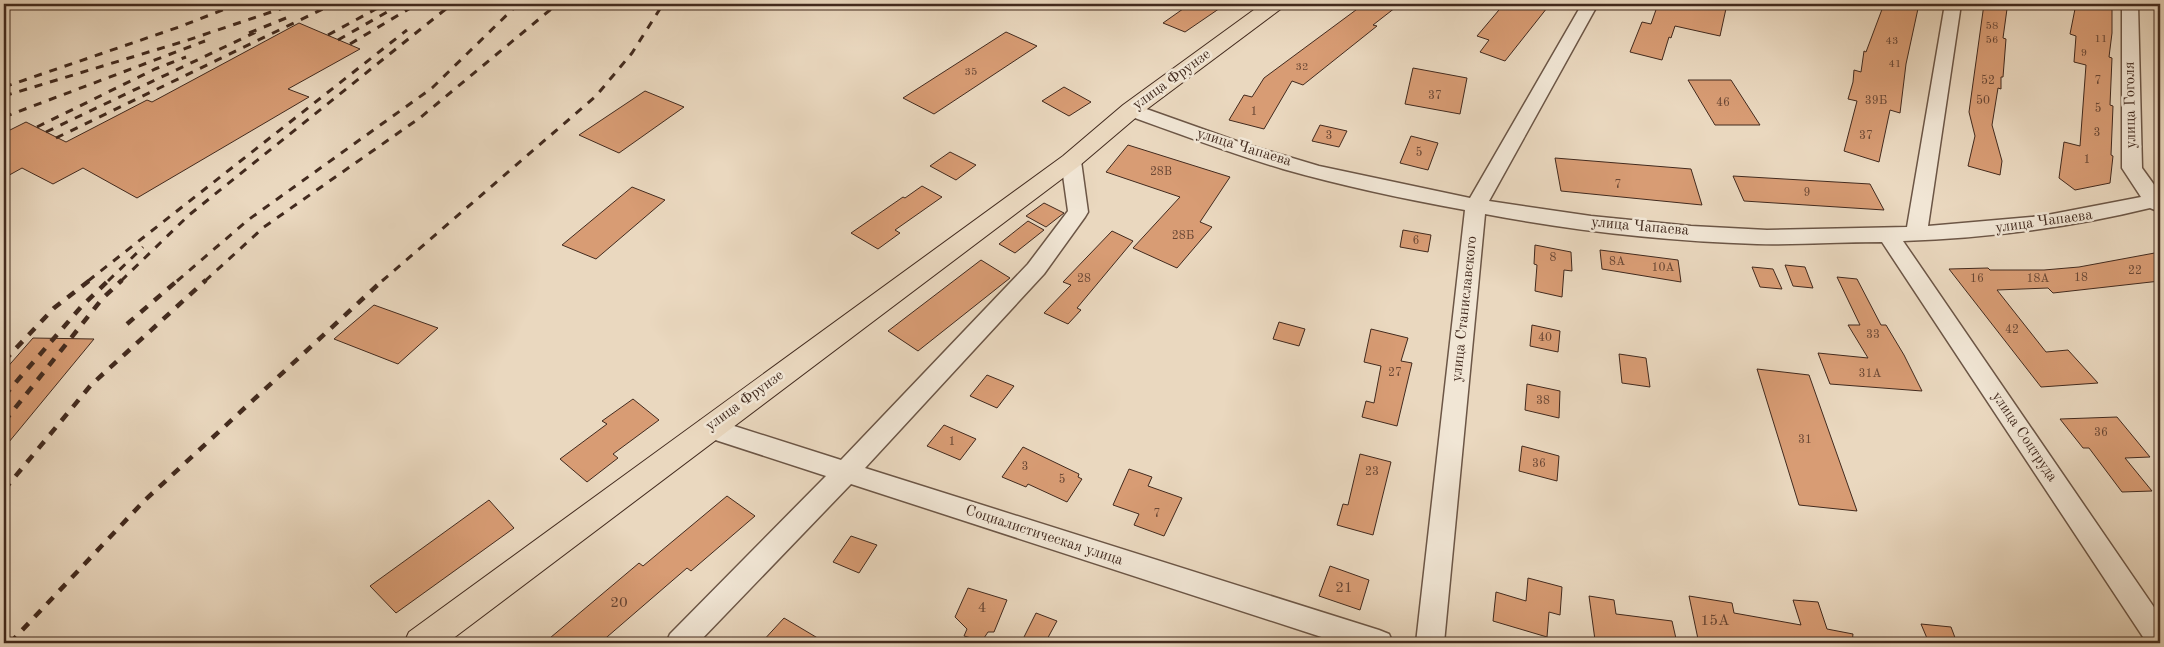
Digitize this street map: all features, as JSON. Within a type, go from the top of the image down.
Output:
[{"type":"main road","name":"улица Фрунзе","points":[[421,643],[708,428],[1071,161],[1131,110],[1276,4]]},
{"type":"street","name":"улица Станиславского","points":[[1430,643],[1476,206],[1590,4]]},
{"type":"street","points":[[1916,234],[1953,4]]},
{"type":"street","name":"улица Гоголя","points":[[2130,4],[2132,168],[2158,202]]},
{"type":"street","name":"улица Чапаева","points":[[1131,110],[1221,143],[1340,177],[1476,206],[1605,226],[1743,236],[1916,234],[2005,229],[2158,202]]},
{"type":"street","points":[[680,643],[846,472],[1036,269],[1078,212],[1071,161]]},
{"type":"street","name":"улица Соцтруда","points":[[1888,235],[2160,639]]},
{"type":"street","name":"Социалистическая улица","points":[[708,428],[1379,643]]},
{"type":"building","points":[[1190,4],[1226,4],[1185,32],[1163,23]]},
{"type":"building","points":[[1364,4],[1400,4],[1373,25],[1377,26],[1303,85],[1292,81],[1264,129],[1229,120],[1244,95],[1252,97],[1264,78]]},
{"type":"building","points":[[1504,4],[1534,4],[1547,8],[1505,61],[1480,52],[1489,40],[1477,36]]},
{"type":"building","points":[[1658,4],[1681,4],[1700,8],[1702,4],[1727,4],[1720,36],[1675,26],[1671,38],[1669,37],[1662,60],[1630,52],[1642,22],[1651,24]]},
{"type":"building","points":[[1884,4],[1919,4],[1906,64],[1900,113],[1890,110],[1879,162],[1844,151],[1857,101],[1848,99],[1854,70],[1861,72],[1864,51],[1866,52]]},
{"type":"building","points":[[1984,4],[2007,9],[2003,38],[2006,39],[2003,77],[2001,77],[2001,89],[1998,88],[1992,125],[2002,161],[2000,175],[1968,166],[1975,136],[1969,112]]},
{"type":"building","points":[[2076,4],[2099,4],[2112,7],[2112,33],[2109,57],[2112,58],[2110,105],[2113,106],[2111,155],[2113,156],[2110,183],[2075,190],[2059,178],[2064,142],[2080,146],[2086,65],[2074,62],[2076,36],[2070,34]]},
{"type":"building","points":[[299,23],[360,49],[288,89],[309,97],[137,198],[83,168],[53,184],[22,168],[4,178],[4,133],[26,122],[66,142],[147,100],[152,102]]},
{"type":"building","points":[[1006,32],[1037,46],[934,114],[903,98]]},
{"type":"building","points":[[1413,68],[1467,78],[1460,114],[1405,104]]},
{"type":"building","points":[[1688,80],[1731,80],[1760,125],[1715,125]]},
{"type":"building","points":[[1064,87],[1091,102],[1069,116],[1042,101]]},
{"type":"building","points":[[645,91],[684,107],[619,153],[579,135]]},
{"type":"building","points":[[1320,125],[1347,131],[1339,147],[1312,141]]},
{"type":"building","points":[[1411,136],[1438,143],[1428,170],[1400,163]]},
{"type":"building","points":[[1128,145],[1230,177],[1200,222],[1212,227],[1177,268],[1133,248],[1180,197],[1106,172]]},
{"type":"building","points":[[950,152],[976,165],[956,180],[930,166]]},
{"type":"building","points":[[1555,158],[1691,169],[1702,205],[1561,191]]},
{"type":"building","points":[[1733,176],[1870,184],[1884,210],[1744,201]]},
{"type":"building","points":[[922,186],[942,197],[895,230],[900,233],[878,249],[851,233],[903,197],[905,198]]},
{"type":"building","points":[[632,187],[665,200],[596,259],[562,245]]},
{"type":"building","points":[[1044,203],[1064,213],[1046,227],[1026,216]]},
{"type":"building","points":[[1028,221],[1044,230],[1015,253],[999,244]]},
{"type":"building","points":[[1403,230],[1431,235],[1428,252],[1400,247]]},
{"type":"building","points":[[1112,231],[1133,241],[1077,308],[1081,310],[1068,324],[1044,313],[1071,285],[1063,282]]},
{"type":"building","points":[[1535,245],[1571,252],[1572,271],[1564,270],[1562,297],[1535,291],[1537,265],[1534,264]]},
{"type":"building","points":[[1600,250],[1678,260],[1681,282],[1602,269]]},
{"type":"building","points":[[2160,252],[2160,281],[2053,293],[2048,288],[1997,290],[2046,352],[2068,350],[2098,383],[2041,387],[1949,269],[2044,270],[2079,267]]},
{"type":"building","points":[[981,260],[1010,278],[918,351],[888,331]]},
{"type":"building","points":[[1785,265],[1805,267],[1813,288],[1793,286]]},
{"type":"building","points":[[1752,267],[1773,269],[1782,289],[1760,287]]},
{"type":"building","points":[[1837,277],[1857,279],[1881,325],[1886,325],[1904,355],[1922,391],[1830,384],[1818,353],[1868,358],[1848,325],[1860,325]]},
{"type":"building","points":[[374,305],[438,328],[398,364],[334,339]]},
{"type":"building","points":[[1279,322],[1305,329],[1299,346],[1273,339]]},
{"type":"building","points":[[1532,325],[1560,331],[1558,352],[1530,346]]},
{"type":"building","points":[[1371,329],[1408,338],[1401,361],[1412,363],[1397,426],[1362,417],[1366,401],[1374,403],[1381,366],[1364,362]]},
{"type":"building","points":[[33,338],[94,339],[4,448],[4,371]]},
{"type":"building","points":[[1619,354],[1646,358],[1650,387],[1622,383]]},
{"type":"building","points":[[1757,369],[1809,375],[1857,511],[1799,505]]},
{"type":"building","points":[[987,375],[1014,386],[997,408],[970,396]]},
{"type":"building","points":[[1527,384],[1560,391],[1559,418],[1525,410]]},
{"type":"building","points":[[633,399],[659,420],[613,454],[618,458],[587,482],[560,459],[607,424],[602,421]]},
{"type":"building","points":[[2117,417],[2150,457],[2125,458],[2152,491],[2122,492],[2089,448],[2083,448],[2060,419]]},
{"type":"building","points":[[944,425],[976,439],[960,460],[927,446]]},
{"type":"building","points":[[1522,446],[1559,456],[1557,481],[1519,471]]},
{"type":"building","points":[[1023,447],[1079,474],[1078,477],[1082,479],[1067,502],[1028,484],[1026,487],[1002,477]]},
{"type":"building","points":[[1360,454],[1391,462],[1373,535],[1337,525],[1343,504],[1348,505]]},
{"type":"building","points":[[1129,469],[1152,477],[1148,486],[1182,498],[1164,536],[1134,525],[1139,514],[1113,505]]},
{"type":"building","points":[[727,496],[755,516],[691,571],[687,568],[600,643],[544,643],[639,563],[643,566]]},
{"type":"building","points":[[489,500],[514,528],[396,613],[370,586]]},
{"type":"building","points":[[851,536],[877,545],[859,573],[833,562]]},
{"type":"building","points":[[1330,566],[1369,580],[1360,610],[1319,596]]},
{"type":"building","points":[[1528,578],[1562,587],[1560,615],[1549,612],[1547,637],[1493,621],[1496,592],[1526,601]]},
{"type":"building","points":[[968,588],[1007,600],[994,632],[988,632],[982,641],[964,636],[967,629],[955,617]]},
{"type":"building","points":[[1589,596],[1614,600],[1616,614],[1672,621],[1677,643],[1615,643],[1595,640]]},
{"type":"building","points":[[1689,596],[1732,603],[1734,613],[1801,625],[1793,600],[1818,602],[1827,629],[1853,634],[1852,643],[1715,643],[1714,641],[1698,639]]},
{"type":"building","points":[[1036,613],[1057,621],[1045,643],[1021,643]]},
{"type":"building","points":[[784,618],[826,643],[761,643]]},
{"type":"building","points":[[1921,624],[1951,627],[1957,643],[1929,643]]},
{"type":"railway","points":[[4,87],[179,27],[238,4]]},
{"type":"railway","points":[[4,96],[185,41],[295,4]]},
{"type":"railway","points":[[56,138],[333,4]]},
{"type":"railway","points":[[328,35],[385,4]]},
{"type":"railway","points":[[338,40],[401,4]]},
{"type":"railway","points":[[350,44],[417,4]]},
{"type":"railway","points":[[121,281],[189,215],[452,4]]},
{"type":"railway","points":[[177,281],[248,220],[432,88],[518,4]]},
{"type":"railway","points":[[205,281],[264,227],[421,117],[550,10],[553,4]]},
{"type":"railway","points":[[382,281],[596,96],[632,53],[663,4]]},
{"type":"railway","points":[[249,33],[291,16]]},
{"type":"railway","points":[[88,281],[407,30]]},
{"type":"railway","points":[[46,132],[256,32]]},
{"type":"railway","points":[[4,117],[205,41]]},
{"type":"railway","points":[[37,127],[155,69],[186,57]]},
{"type":"railway","points":[[108,281],[143,247]]},
{"type":"railway","points":[[4,361],[54,308],[90,280]]},
{"type":"railway","points":[[4,396],[81,307],[109,280]]},
{"type":"railway","points":[[4,422],[102,299],[122,280]]},
{"type":"railway","points":[[127,324],[178,280]]},
{"type":"railway","points":[[4,490],[91,385],[206,280]]},
{"type":"railway","points":[[10,643],[144,501],[383,280]]}]
